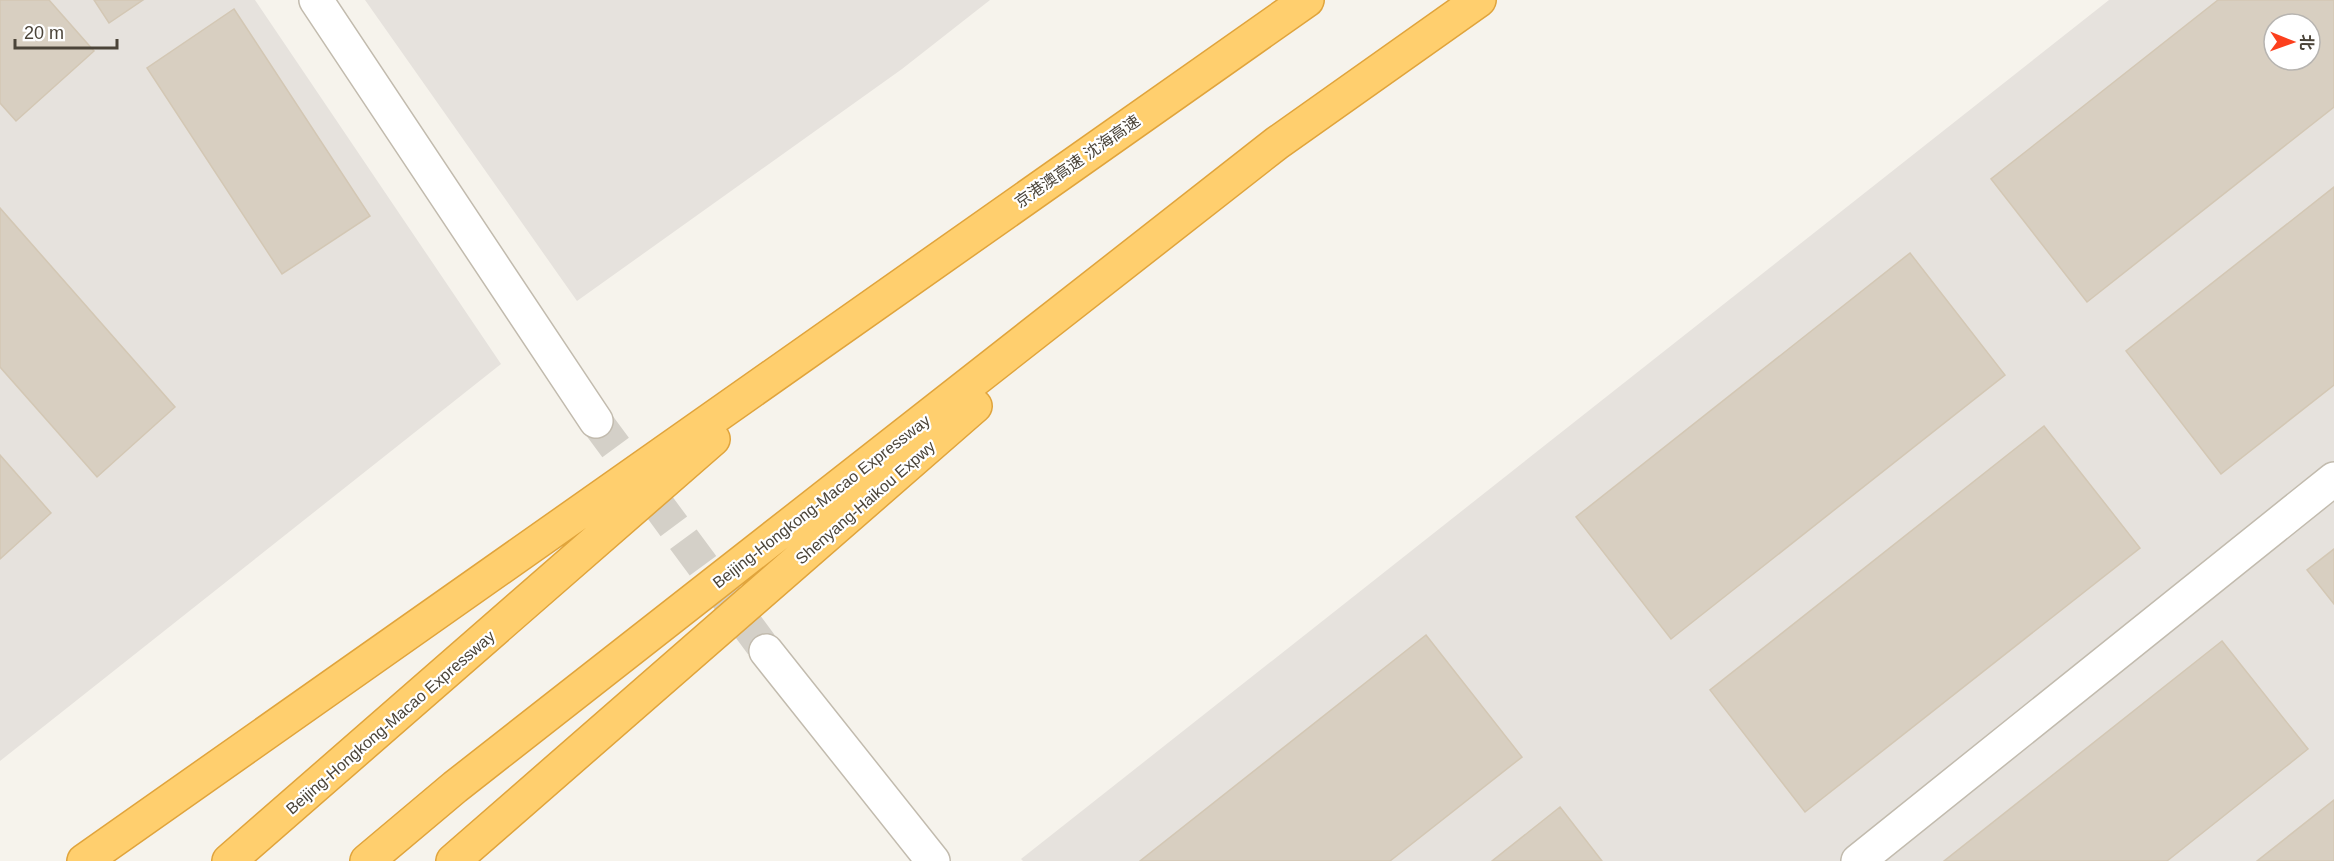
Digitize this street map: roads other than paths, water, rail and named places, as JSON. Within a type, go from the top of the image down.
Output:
[{"type":"highway","name":"京港澳高速 沈海高速","points":[[847,322],[1306,0]]},
{"type":"highway","points":[[1277,143],[1479,0]]},
{"type":"highway","name":"Beijing-Hongkong-Macao Expressway","points":[[367,861],[455,787],[1277,143]]},
{"type":"highway","name":"Shenyang-Haikou Expwy","points":[[453,861],[1277,143]]},
{"type":"highway","points":[[84,861],[847,322]]},
{"type":"highway","name":"Beijing-Hongkong-Macao Expressway","points":[[230,861],[847,322]]},
{"type":"street","points":[[316,0],[596,421]]},
{"type":"street","points":[[1858,861],[2334,479]]},
{"type":"street","points":[[766,651],[933,861]]},
{"type":"tunnel","points":[[596,421],[766,651]]}]
